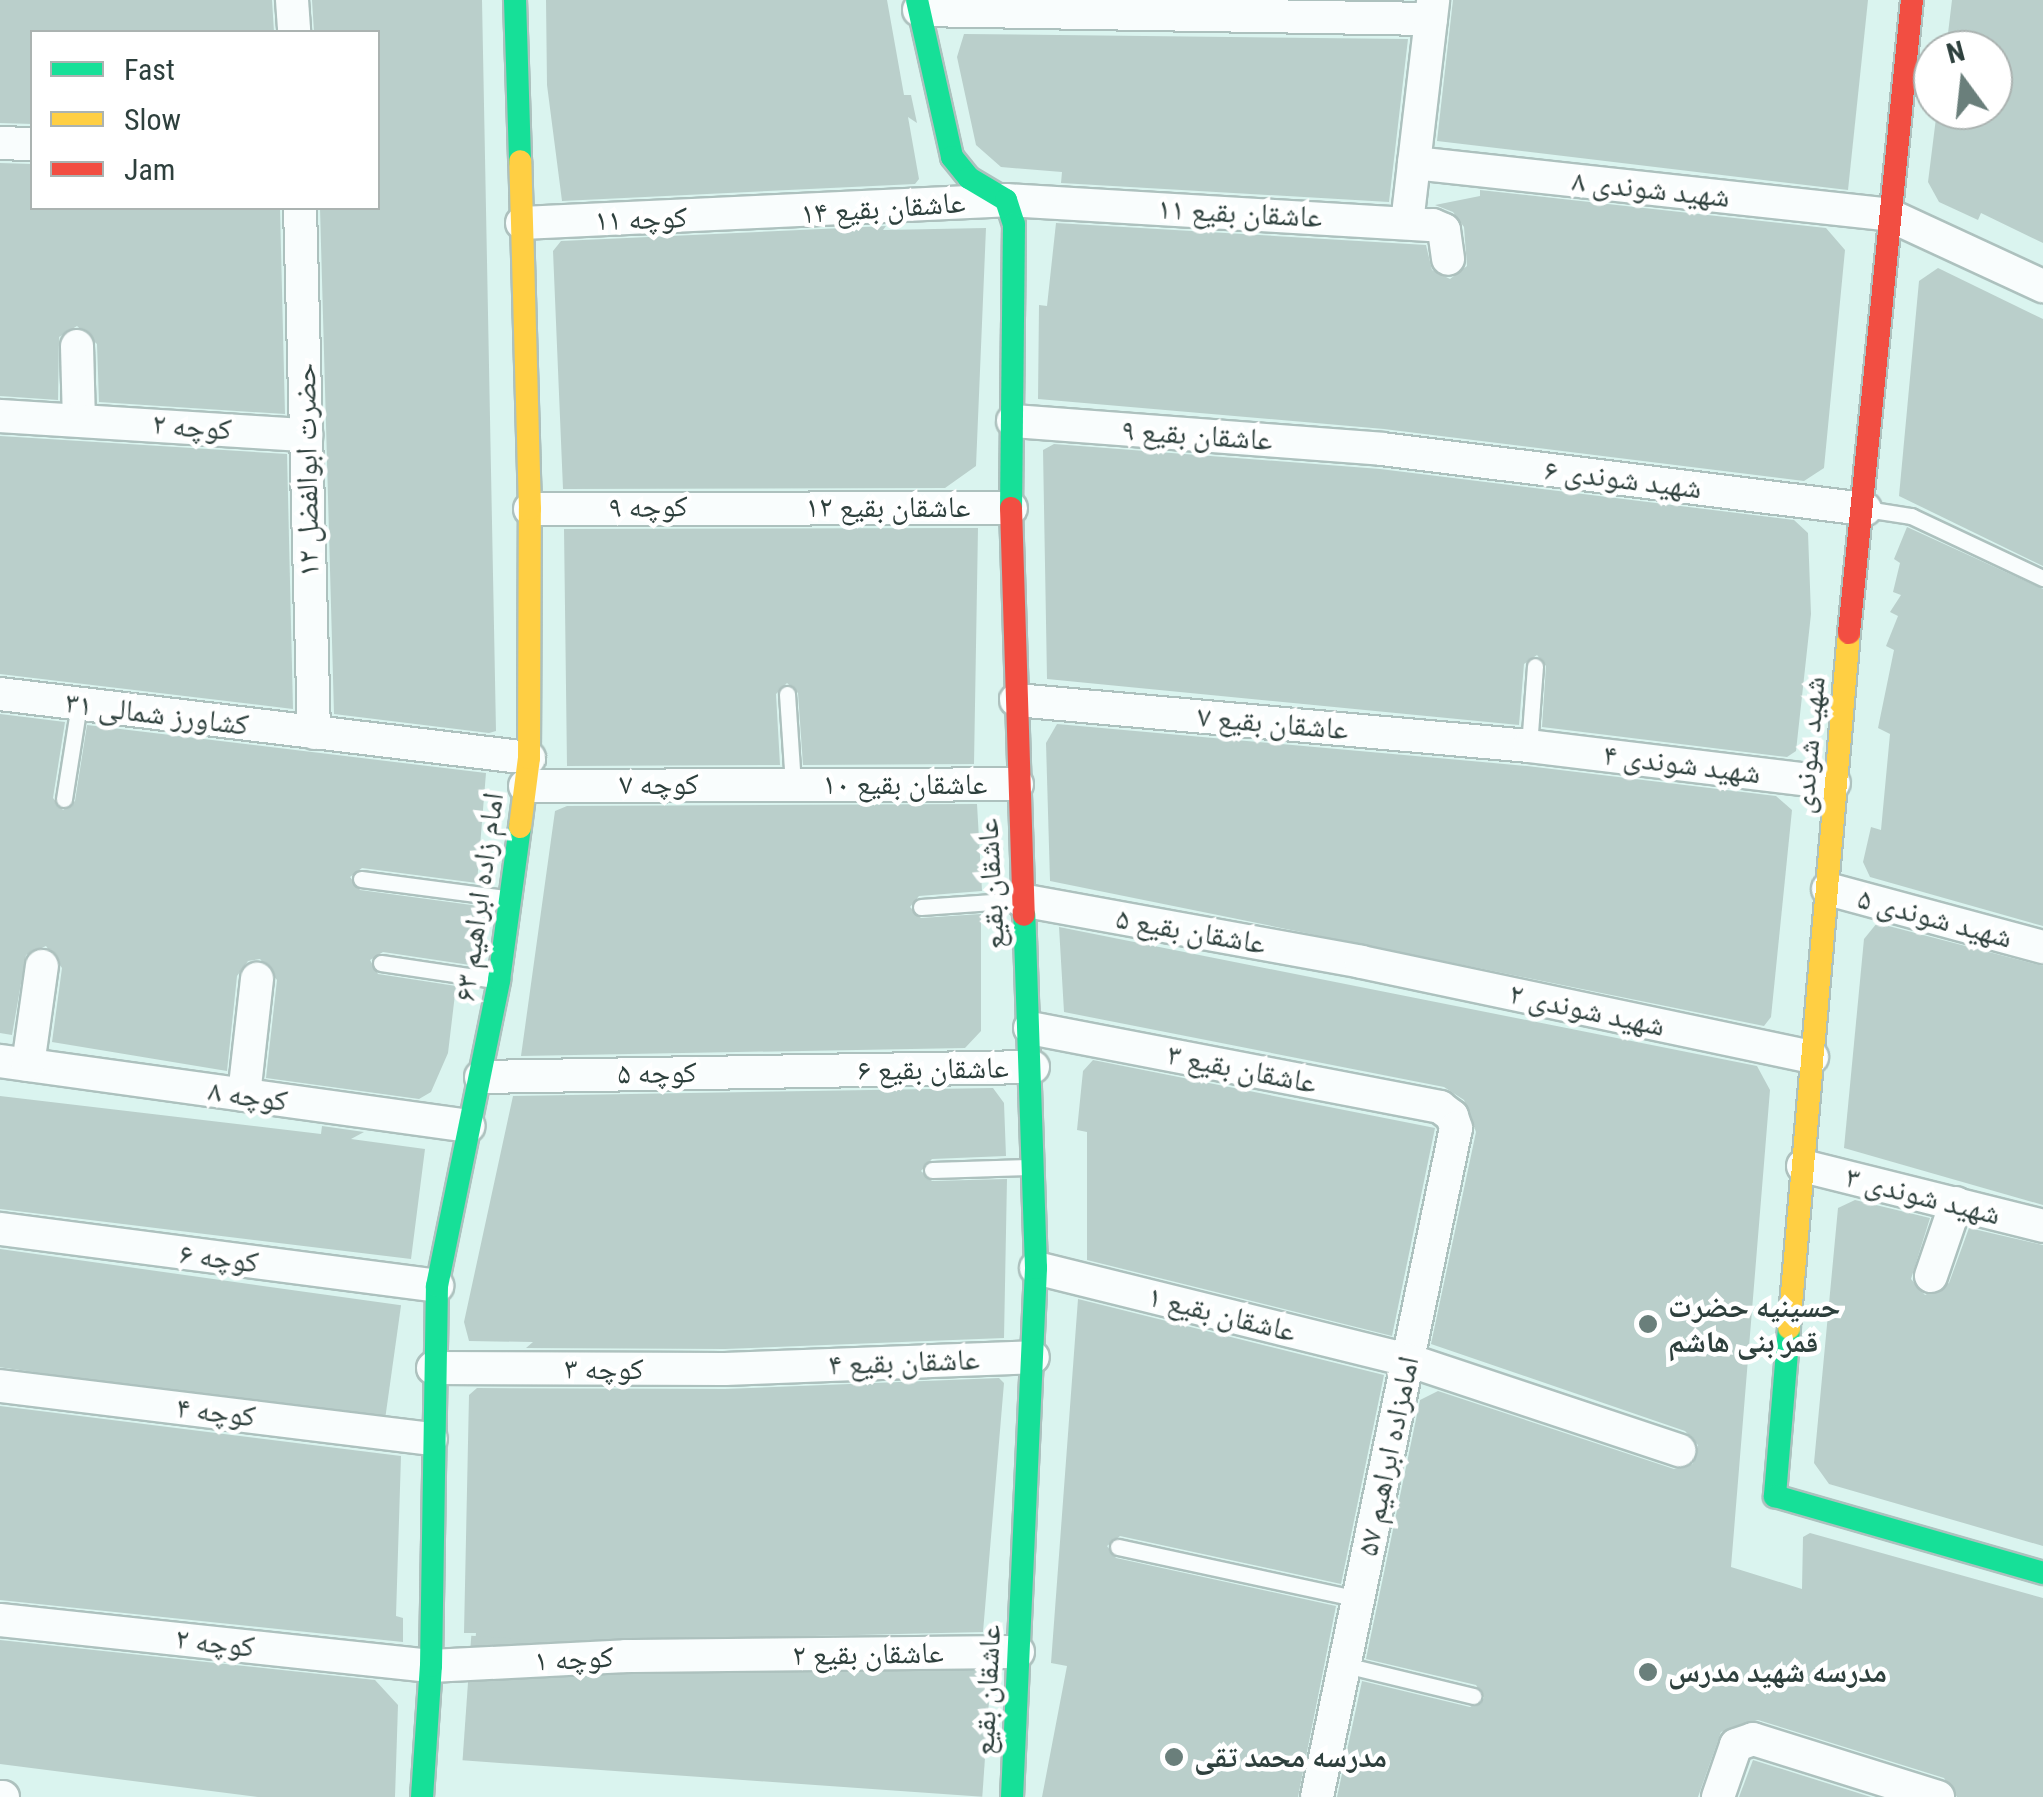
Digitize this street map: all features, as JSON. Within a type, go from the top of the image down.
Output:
[{"type":"street","points":[[292,0],[294,30]]},
{"type":"street","name":"امام زاده ابراهیم ۶۳","points":[[422,1797],[431,1666],[431,1438],[437,1286],[498,980],[527,772],[530,509],[515,0]]},
{"type":"street","name":"شهید شوندی","points":[[1912,0],[1834,783],[1775,1496],[2043,1573]]},
{"type":"street","points":[[1006,200],[969,178],[952,158],[918,5],[1432,10],[1408,223]]},
{"type":"street","points":[[0,143],[30,144]]},
{"type":"street","name":"شهید شوندی ۸","points":[[1414,163],[1888,215],[2043,286]]},
{"type":"street","name":"عاشقان بقیع ۱۴","points":[[760,216],[1006,200]]},
{"type":"street","name":"عاشقان بقیع ۱۱","points":[[1006,200],[1408,223],[1444,230],[1448,259]]},
{"type":"street","name":"عاشقان بقیع","points":[[1006,200],[1014,224],[1011,508],[1021,900],[1033,1068],[1036,1268],[1012,1797]]},
{"type":"street","name":"حضرت ابوالفضل ۱۲","points":[[300,210],[314,733]]},
{"type":"street","name":"کوچه ۱۱","points":[[522,223],[760,216]]},
{"type":"street","points":[[78,346],[79,420]]},
{"type":"street","name":"کوچه ۲","points":[[0,416],[306,434]]},
{"type":"street","name":"عاشقان بقیع ۹","points":[[1013,421],[1382,449]]},
{"type":"street","name":"شهید شوندی ۶","points":[[1382,449],[1864,509]]},
{"type":"street","name":"کوچه ۹","points":[[530,509],[766,506]]},
{"type":"street","name":"عاشقان بقیع ۱۲","points":[[766,506],[1011,508]]},
{"type":"street","name":"کشاورز شمالی ۳۱","points":[[0,694],[314,733],[527,772]]},
{"type":"street","name":"عاشقان بقیع ۷","points":[[1016,700],[1529,746]]},
{"type":"street","name":"شهید شوندی ۴","points":[[1529,746],[1834,783]]},
{"type":"street","name":"کوچه ۷","points":[[527,772],[793,784]]},
{"type":"street","name":"عاشقان بقیع ۱۰","points":[[793,784],[1017,784]]},
{"type":"street","name":"شهید شوندی ۵","points":[[1828,889],[2043,947]]},
{"type":"street","name":"عاشقان بقیع ۵","points":[[1021,900],[1362,962]]},
{"type":"street","name":"شهید شوندی ۲","points":[[1362,962],[1812,1058]]},
{"type":"street","points":[[14,1063],[42,966]]},
{"type":"street","points":[[244,1095],[257,979]]},
{"type":"street","name":"عاشقان بقیع ۳","points":[[1030,1028],[1440,1107],[1452,1116]]},
{"type":"street","name":"کوچه ۸","points":[[14,1063],[469,1126]]},
{"type":"street","name":"عاشقان بقیع ۶","points":[[834,1070],[1033,1068]]},
{"type":"street","name":"کوچه ۵","points":[[481,1076],[834,1070]]},
{"type":"street","name":"امامزاده ابراهیم ۵۷","points":[[1316,1797],[1456,1128],[1452,1116]]},
{"type":"street","name":"شهید شوندی ۳","points":[[1802,1166],[2043,1226]]},
{"type":"street","points":[[1931,1276],[1956,1203]]},
{"type":"street","name":"کوچه ۶","points":[[0,1229],[437,1286]]},
{"type":"street","name":"عاشقان بقیع ۱","points":[[1036,1268],[1408,1360],[1679,1450]]},
{"type":"street","name":"عاشقان بقیع ۴","points":[[775,1368],[1033,1357]]},
{"type":"street","name":"کوچه ۳","points":[[433,1368],[775,1368]]},
{"type":"street","name":"کوچه ۴","points":[[0,1386],[431,1438]]},
{"type":"street","name":"کوچه ۲","points":[[0,1620],[431,1666]]},
{"type":"street","name":"عاشقان بقیع ۲","points":[[718,1656],[1018,1652]]},
{"type":"street","name":"کوچه ۱","points":[[431,1666],[718,1656]]},
{"type":"street","points":[[1718,1797],[1742,1739],[1938,1797]]},
{"type":"lane","points":[[1864,509],[1911,516],[2043,578]]},
{"type":"lane","points":[[1529,746],[1535,666]]},
{"type":"lane","points":[[787,694],[793,784]]},
{"type":"lane","points":[[64,799],[79,704]]},
{"type":"lane","points":[[360,879],[510,898]]},
{"type":"lane","points":[[921,907],[1021,900]]},
{"type":"lane","points":[[382,963],[498,980]]},
{"type":"lane","points":[[932,1170],[1034,1166]]},
{"type":"lane","points":[[1118,1546],[1359,1598]]},
{"type":"lane","points":[[1345,1666],[1473,1696]]},
{"type":"building","points":[[0,0],[272,0],[274,30],[30,30],[30,124],[0,123]]},
{"type":"building","points":[[312,0],[482,0],[496,731],[489,733],[334,714],[320,210],[380,210],[380,30],[314,30]]},
{"type":"building","points":[[546,0],[887,0],[904,95],[911,95],[917,123],[908,117],[919,179],[915,184],[562,201],[547,85]]},
{"type":"building","points":[[1453,0],[1868,0],[1848,190],[1437,141]]},
{"type":"building","points":[[1952,0],[2043,0],[2043,243],[1981,213],[1978,220],[1939,202],[1928,182],[1934,130],[2013,130],[2013,30],[1948,30]]},
{"type":"building","points":[[964,34],[1408,39],[1389,202],[1061,183],[1062,172],[1001,167],[976,145],[957,57]]},
{"type":"building","points":[[0,163],[30,164],[30,210],[280,210],[285,414],[99,402],[97,344],[77,326],[59,337],[58,400],[0,396]]},
{"type":"building","points":[[1480,190],[1826,228],[1845,250],[1824,468],[1804,481],[1384,429],[1038,399],[1039,305],[1047,306],[1056,223],[1426,245],[1432,270],[1450,279],[1467,266],[1464,227],[1453,212],[1435,205],[1480,196]]},
{"type":"building","points":[[886,226],[883,230],[986,228],[976,466],[945,488],[563,489],[553,251],[561,241]]},
{"type":"building","points":[[1938,268],[2043,319],[2043,566],[1899,496],[1919,281]]},
{"type":"building","points":[[0,436],[287,454],[293,709],[0,674]]},
{"type":"building","points":[[1054,444],[1380,469],[1794,520],[1808,533],[1811,614],[1796,751],[1787,757],[1542,727],[1546,666],[1537,655],[1524,664],[1519,725],[1047,679],[1043,450]]},
{"type":"building","points":[[1907,527],[2043,589],[2043,926],[1870,877],[1863,862],[1871,827],[1881,830],[1890,734],[1878,728],[1894,650],[1886,646],[1898,616],[1890,612],[1901,595],[1893,592],[1900,563],[1894,559]]},
{"type":"building","points":[[978,528],[974,764],[803,765],[798,693],[787,683],[776,694],[780,765],[567,766],[564,529]]},
{"type":"building","points":[[0,714],[65,722],[53,798],[63,810],[75,801],[87,725],[486,773],[477,883],[362,868],[350,877],[360,890],[479,906],[470,965],[383,952],[370,960],[378,974],[456,986],[448,1053],[431,1092],[419,1099],[266,1078],[277,980],[260,959],[248,961],[237,976],[227,1071],[52,1042],[62,968],[46,946],[26,955],[12,1035],[0,1033]]},
{"type":"building","points":[[1057,724],[1527,766],[1776,796],[1792,810],[1771,1017],[1764,1026],[1050,881],[1046,743]]},
{"type":"building","points":[[977,804],[982,891],[919,896],[910,907],[921,918],[981,914],[981,1031],[965,1048],[521,1056],[555,811],[567,806]]},
{"type":"building","points":[[1877,923],[2043,966],[2043,1205],[1844,1148],[1864,939]]},
{"type":"building","points":[[1059,927],[1757,1066],[1770,1090],[1731,1567],[1802,1589],[1803,1537],[1810,1533],[2043,1598],[2043,1797],[1957,1797],[1944,1778],[1758,1720],[1721,1732],[1698,1797],[1337,1797],[1362,1681],[1470,1707],[1484,1698],[1476,1685],[1366,1659],[1420,1400],[1438,1391],[1674,1469],[1693,1464],[1698,1445],[1685,1431],[1431,1344],[1476,1132],[1464,1100],[1444,1087],[1064,1012]]},
{"type":"building","points":[[1093,1060],[1435,1128],[1392,1336],[1087,1260],[1087,1132],[1077,1130],[1083,1071]]},
{"type":"building","points":[[993,1088],[1004,1103],[1006,1156],[932,1159],[921,1171],[932,1181],[1007,1179],[1004,1338],[725,1349],[526,1348],[533,1342],[469,1341],[464,1322],[513,1096]]},
{"type":"building","points":[[0,1096],[321,1134],[322,1126],[364,1132],[351,1139],[425,1149],[411,1259],[0,1209]]},
{"type":"building","points":[[1855,1200],[1930,1218],[1911,1279],[1925,1295],[1949,1283],[1969,1228],[2043,1245],[2043,1546],[1829,1484],[1814,1463],[1838,1208]]},
{"type":"building","points":[[0,1249],[401,1305],[385,1421],[0,1367]]},
{"type":"building","points":[[1078,1299],[1384,1375],[1341,1584],[1120,1536],[1107,1546],[1116,1558],[1336,1606],[1298,1797],[1042,1797],[1067,1666],[1051,1663]]},
{"type":"building","points":[[999,1378],[1004,1383],[983,1632],[475,1644],[476,1633],[464,1633],[469,1395],[477,1388],[725,1389]]},
{"type":"building","points":[[0,1406],[401,1456],[396,1616],[403,1618],[403,1642],[0,1600]]},
{"type":"building","points":[[471,1636],[991,1672],[982,1797],[463,1760]]},
{"type":"building","points":[[0,1640],[375,1680],[398,1705],[395,1797],[258,1797],[0,1764]]},
{"type":"building","points":[[1753,1760],[1871,1797],[1739,1797]]},
{"type":"traffic: fast","points":[[515,0],[520,161]]},
{"type":"traffic: fast","points":[[917,0],[952,157],[969,178],[1006,200],[1014,224],[1011,508]]},
{"type":"traffic: fast","points":[[422,1797],[431,1666],[437,1286],[499,980],[520,827]]},
{"type":"traffic: fast","points":[[1012,1797],[1036,1268],[1024,915]]},
{"type":"traffic: fast","points":[[1789,1328],[1775,1496],[2043,1573]]},
{"type":"traffic: slow","points":[[520,161],[530,509],[529,758],[520,827]]},
{"type":"traffic: slow","points":[[1789,1328],[1849,633]]},
{"type":"traffic: jam","points":[[1849,633],[1912,0]]},
{"type":"traffic: jam","points":[[1011,508],[1024,915]]},
{"type":"place","name":"حسینیه حضرت قمر بنی هاشم","points":[[1648,1324]]},
{"type":"place","name":"مدرسه شهید مدرس","points":[[1648,1672]]},
{"type":"place","name":"مدرسه محمد تقی","points":[[1174,1757]]}]
